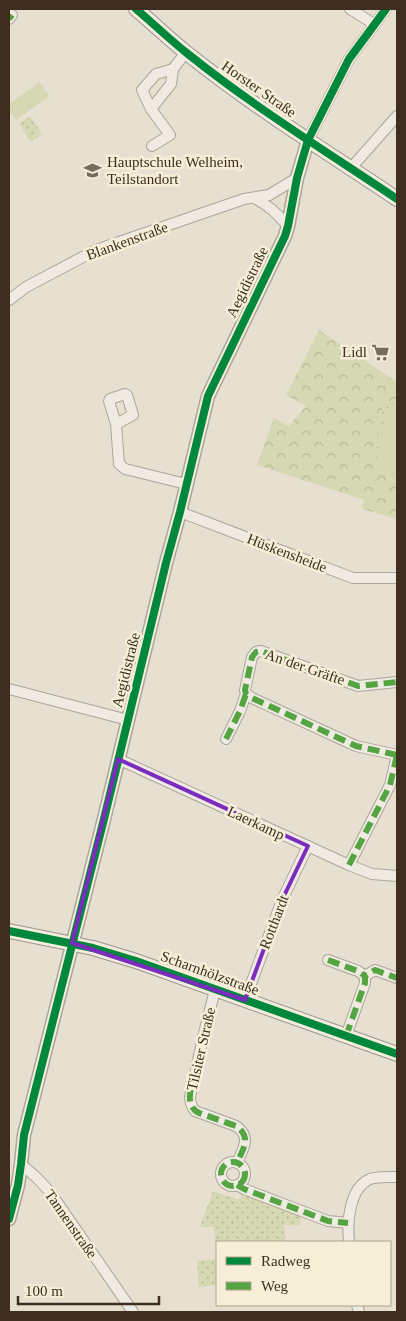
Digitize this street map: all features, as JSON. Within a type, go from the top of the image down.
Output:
[{"type":"main road","name":"Horster Straße","points":[[136,9],[186,52],[246,98],[397,199]]},
{"type":"main road","name":"Scharnhölzstraße","points":[[9,931],[72,943],[136,961],[397,1054]]},
{"type":"street","points":[[350,9],[374,24]]},
{"type":"street","points":[[308,140],[350,59],[386,9]]},
{"type":"street","points":[[151,109],[171,84],[173,69],[186,52]]},
{"type":"street","points":[[152,146],[170,135],[151,109],[142,90],[156,74],[173,69]]},
{"type":"street","points":[[351,168],[397,116]]},
{"type":"street","name":"Aegidistraße","points":[[9,1220],[18,1185],[24,1134],[208,396],[285,236],[297,178],[308,140]]},
{"type":"street","name":"Blankenstraße","points":[[9,300],[26,287],[96,250],[244,199],[269,195],[297,178]]},
{"type":"street","points":[[254,198],[265,204],[288,226]]},
{"type":"street","points":[[116,424],[118,460],[121,466],[125,469],[186,484]]},
{"type":"street","name":"Hüskensheide","points":[[180,512],[353,578],[397,578]]},
{"type":"street","name":"An der Gräfte","points":[[226,739],[246,694],[252,657],[259,651],[264,651],[358,686],[397,682]]},
{"type":"street","points":[[9,689],[128,720]]},
{"type":"street","points":[[246,694],[356,746],[397,755],[390,785],[349,865]]},
{"type":"street","name":"Laerkamp","points":[[118,759],[349,865],[372,874],[397,876]]},
{"type":"street","name":"Rotthardt","points":[[245,1000],[282,900],[308,846]]},
{"type":"street","points":[[328,960],[358,971],[364,976],[365,983],[346,1036]]},
{"type":"street","points":[[364,976],[375,970],[397,978]]},
{"type":"street","name":"Tilsiter Straße","points":[[215,990],[190,1102],[194,1111],[236,1126],[244,1134],[246,1139],[238,1163],[244,1170],[244,1179],[237,1185]]},
{"type":"street","points":[[238,1163],[228,1163],[221,1174],[224,1182],[228,1185],[237,1185],[328,1221],[348,1223]]},
{"type":"street","name":"Tannenstraße","points":[[21,1164],[38,1178],[50,1192],[133,1312]]},
{"type":"street","points":[[349,1241],[348,1223],[353,1202],[360,1187],[371,1178],[397,1177]]},
{"type":"highlighted area","points":[[118,759],[308,846],[282,900],[245,1000],[72,943]]},
{"type":"green space","points":[[40,82],[49,96],[16,120],[9,110],[9,104]]},
{"type":"green space","points":[[30,116],[42,134],[31,142],[19,124]]},
{"type":"green space","points":[[319,330],[397,382],[397,403],[383,402],[373,471],[397,473],[397,519],[362,509],[364,500],[257,465],[274,418],[289,426],[306,406],[286,395]]},
{"type":"green space","points":[[383,402],[397,403],[397,473],[373,471]]},
{"type":"green space","points":[[386,408],[397,409],[397,472],[376,469]]},
{"type":"green space","points":[[213,1191],[239,1200],[242,1192],[301,1214],[300,1225],[284,1225],[286,1241],[216,1241],[216,1248],[214,1227],[200,1227]]},
{"type":"green space","points":[[216,1259],[216,1285],[199,1287],[197,1261]]},
{"type":"marked path","points":[[9,19],[12,15]]},
{"type":"marked path","points":[[397,682],[358,686],[261,651],[256,652],[252,657],[245,690],[246,694],[252,698],[356,746],[397,755]]},
{"type":"marked path","points":[[226,739],[246,694]]},
{"type":"marked path","points":[[349,865],[390,785],[397,755]]},
{"type":"marked path","points":[[328,960],[358,971],[365,976]]},
{"type":"marked path","points":[[346,1036],[365,983],[365,976],[375,970],[397,978]]},
{"type":"marked path","points":[[195,1072],[190,1095],[191,1105],[194,1110],[236,1126],[244,1134],[244,1148],[237,1163]]},
{"type":"marked path","points":[[233,1162],[241,1166],[245,1174],[241,1182],[233,1186],[225,1182],[221,1174],[225,1166],[233,1162]]},
{"type":"marked path","points":[[237,1185],[328,1221],[348,1223]]},
{"type":"cycle path","points":[[136,9],[181,49],[213,74],[291,129],[397,199]]},
{"type":"cycle path","points":[[9,1219],[18,1185],[24,1135],[208,396],[285,236],[297,178],[308,140],[349,59],[386,9]]},
{"type":"cycle path","points":[[9,931],[93,948],[136,961],[397,1054]]},
{"type":"place","name":"Hauptschule Welheim, Teilstandort","points":[[93,171]]},
{"type":"place","name":"Lidl","points":[[381,352]]}]
